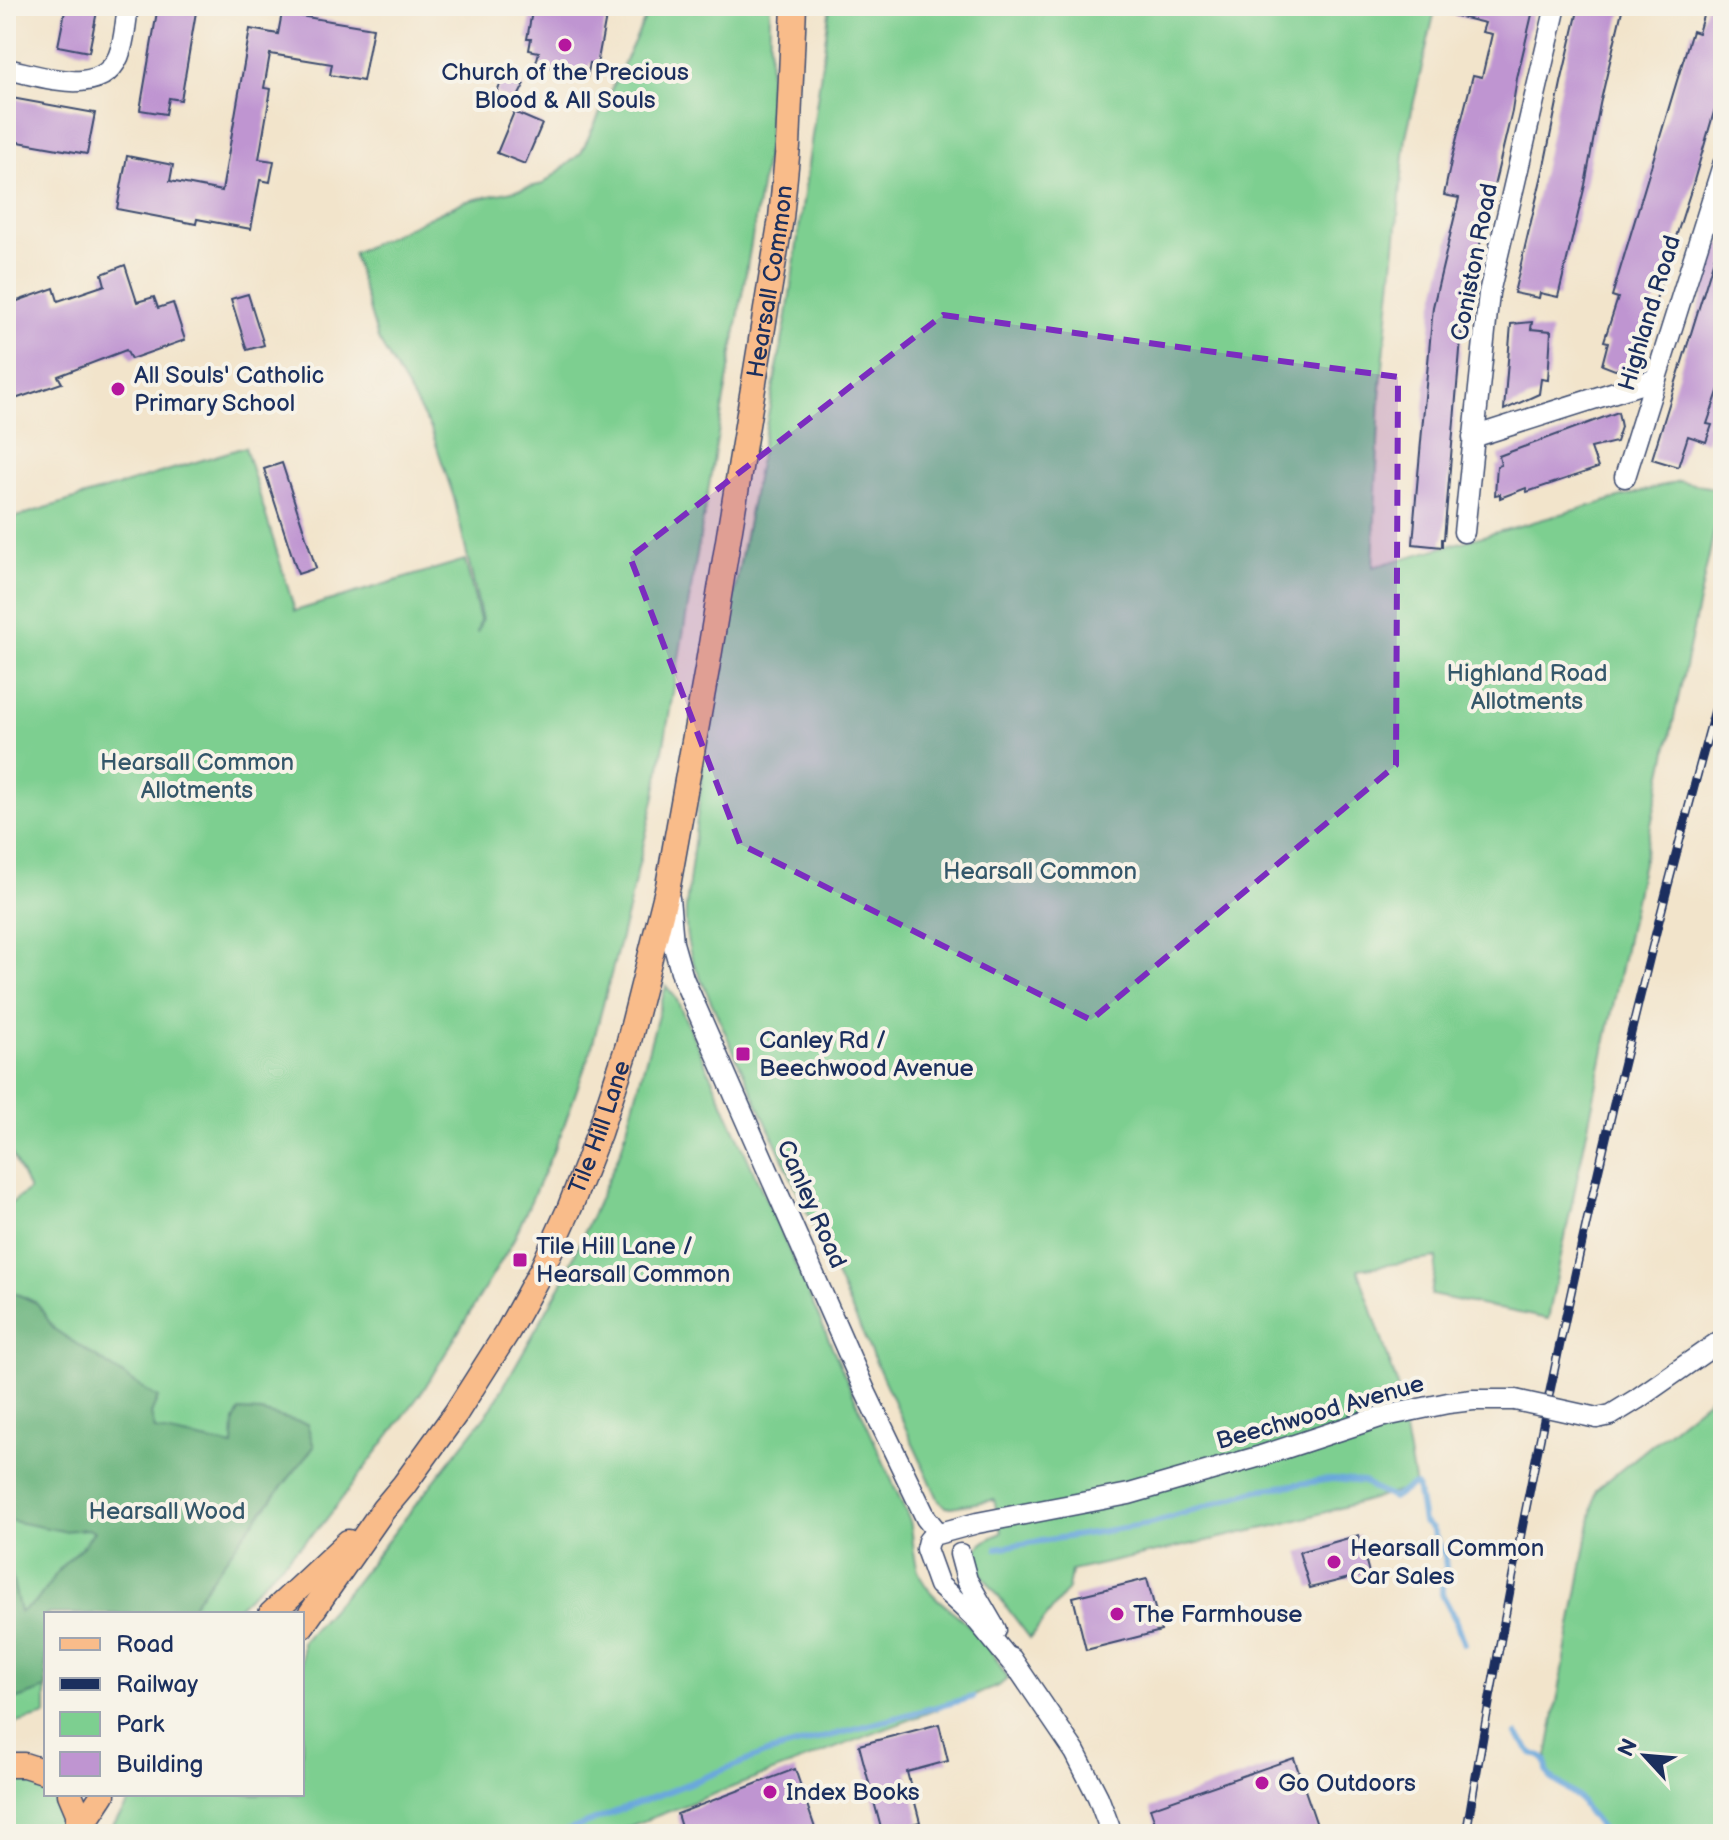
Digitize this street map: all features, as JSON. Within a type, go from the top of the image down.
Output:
[{"type":"main road","name":"Hearsall Common","points":[[668,886],[781,218],[788,146],[794,6]]},
{"type":"main road","name":"Tile Hill Lane","points":[[304,1623],[456,1413],[508,1331],[542,1269],[599,1133],[628,1045],[668,886]]},
{"type":"main road","name":"Tile Hill Lane","points":[[273,1612],[383,1510]]},
{"type":"main road","points":[[8,1765],[44,1755]]},
{"type":"main road","points":[[8,1765],[24,1765],[44,1771]]},
{"type":"main road","points":[[71,1796],[78,1813],[78,1833]]},
{"type":"main road","points":[[78,1833],[102,1796]]},
{"type":"street","points":[[6,69],[70,81],[93,81],[103,76],[111,69],[121,50],[128,6]]},
{"type":"street","name":"Coniston Road","points":[[1464,532],[1489,293],[1556,6]]},
{"type":"street","name":"Highland Road","points":[[1625,477],[1723,165]]},
{"type":"street","points":[[1473,437],[1656,379]]},
{"type":"street","name":"Canley Road","points":[[668,886],[673,943],[683,978],[866,1393],[926,1518],[952,1542],[967,1580],[1017,1669]]},
{"type":"street","name":"Beechwood Avenue","points":[[952,1542],[1006,1518],[1129,1494],[1380,1417],[1448,1403],[1515,1400],[1597,1418],[1611,1415],[1723,1339]]},
{"type":"street","points":[[931,1538],[952,1542],[954,1563],[946,1566],[931,1561],[927,1553],[931,1538]]},
{"type":"street","name":"Canley Road","points":[[931,1561],[939,1585],[976,1619],[1017,1669],[1075,1752],[1098,1797],[1112,1834]]},
{"type":"highlighted area","points":[[943,315],[1398,377],[1396,765],[1091,1020],[740,844],[630,557]]},
{"type":"green space","name":"Hearsall Common Allotments","points":[[651,6],[770,6],[769,140],[655,796],[591,1050],[561,1134],[512,1243],[424,1389],[325,1521],[233,1612],[44,1612],[44,1716],[6,1726],[6,1207],[29,1190],[6,1142],[6,520],[245,447],[295,611],[465,560],[480,620],[477,633],[482,620],[454,498],[431,429],[378,339],[353,253],[463,202],[543,184],[581,153]]},
{"type":"green space","name":"Hearsall Common","points":[[830,6],[1436,6],[1406,136],[1380,397],[1373,567],[1679,481],[1723,490],[1548,1319],[1431,1295],[1437,1258],[1358,1269],[1396,1381],[1415,1487],[1283,1524],[1071,1571],[1068,1589],[1030,1638],[974,1564],[976,1552],[982,1544],[1002,1533],[994,1500],[951,1507],[939,1501],[693,962],[686,934],[686,907],[708,730],[787,316]]},
{"type":"green space","points":[[666,986],[676,998],[910,1521],[916,1562],[923,1582],[982,1640],[1007,1679],[999,1686],[609,1834],[107,1834],[134,1796],[304,1796],[304,1640],[353,1585],[492,1407],[561,1285],[621,1150]]},
{"type":"green space","name":"Hearsall Wood","points":[[6,1289],[37,1303],[54,1329],[158,1398],[151,1414],[155,1430],[233,1446],[234,1421],[239,1411],[261,1412],[307,1424],[314,1447],[244,1534],[187,1612],[44,1612],[44,1690],[6,1703],[6,1550],[20,1612],[36,1602],[62,1566],[94,1531],[63,1531],[6,1520]]},
{"type":"green space","points":[[1723,1387],[1723,1834],[1605,1834],[1579,1797],[1551,1778],[1546,1762],[1596,1490]]},
{"type":"green space","points":[[20,1780],[44,1787],[44,1796],[54,1796],[61,1808],[64,1834],[6,1834],[6,1782]]},
{"type":"building","points":[[66,6],[98,6],[89,52],[58,46]]},
{"type":"building","points":[[158,6],[197,6],[181,100],[169,98],[166,114],[140,110]]},
{"type":"building","name":"Church of the Precious Blood & All Souls","points":[[533,6],[608,6],[597,65],[590,63],[587,77],[558,72],[536,63],[539,52],[529,50],[531,39],[527,39]]},
{"type":"building","points":[[1439,6],[1534,6],[1463,315],[1442,547],[1413,544],[1433,307],[1459,198],[1444,195],[1452,157],[1473,75],[1482,77],[1492,34],[1482,32],[1485,23],[1439,12]]},
{"type":"building","points":[[1579,6],[1623,6],[1558,297],[1540,293],[1539,298],[1514,293]]},
{"type":"building","points":[[1706,6],[1723,6],[1723,81],[1637,363],[1615,370],[1602,365],[1608,342],[1604,341],[1618,298],[1612,296],[1692,31],[1698,33]]},
{"type":"building","points":[[282,13],[373,28],[363,81],[330,75],[332,64],[270,54],[264,88],[271,89],[259,159],[274,161],[270,182],[260,180],[251,229],[197,219],[196,224],[117,209],[127,156],[173,165],[170,181],[222,191],[250,29],[278,34]]},
{"type":"building","points":[[504,76],[524,85],[515,103],[496,93]]},
{"type":"building","points":[[6,97],[95,113],[87,154],[7,140],[11,122],[6,121]]},
{"type":"building","points":[[514,112],[542,124],[525,164],[497,153]]},
{"type":"building","points":[[1719,243],[1723,244],[1723,377],[1707,424],[1712,425],[1706,442],[1688,436],[1678,467],[1652,459]]},
{"type":"building","points":[[125,265],[137,302],[154,297],[158,308],[173,303],[185,340],[131,359],[126,350],[58,376],[62,383],[6,402],[6,305],[54,288],[58,301],[105,285],[102,274]]},
{"type":"building","points":[[248,294],[264,345],[247,350],[231,299]]},
{"type":"building","points":[[1532,322],[1531,329],[1551,331],[1548,380],[1541,379],[1539,394],[1504,410],[1511,324]]},
{"type":"building","points":[[1618,412],[1621,427],[1616,442],[1591,448],[1598,468],[1527,492],[1526,488],[1500,498],[1500,494],[1495,495],[1497,466],[1501,465],[1499,456]]},
{"type":"building","points":[[282,463],[316,568],[298,574],[264,469]]},
{"type":"building","name":"Hearsall Common Car Sales","points":[[1359,1535],[1369,1573],[1310,1588],[1299,1552]]},
{"type":"building","name":"The Farmhouse","points":[[1147,1579],[1161,1631],[1086,1650],[1073,1597]]},
{"type":"building","points":[[939,1724],[948,1761],[907,1772],[920,1822],[882,1832],[859,1745]]},
{"type":"building","name":"Go Outdoors","points":[[1294,1758],[1320,1834],[1159,1834],[1150,1808]]},
{"type":"building","name":"Index Books","points":[[795,1769],[817,1834],[683,1834],[677,1814]]},
{"type":"waterway","points":[[997,1548],[1149,1524],[1258,1490],[1333,1479],[1364,1482],[1393,1498],[1411,1486],[1417,1486],[1423,1522],[1432,1529],[1445,1557],[1442,1594],[1464,1644]]},
{"type":"waterway","points":[[559,1834],[767,1753],[973,1697]]},
{"type":"waterway","points":[[1517,1734],[1532,1754],[1541,1756],[1546,1762],[1551,1778],[1579,1798],[1605,1834]]},
{"type":"railway","points":[[1466,1834],[1519,1543],[1580,1254],[1647,966],[1723,681]]},
{"type":"place","name":"Church of the Precious Blood & All Souls","points":[[565,45]]},
{"type":"place","name":"All Souls' Catholic Primary School","points":[[118,389]]},
{"type":"place","name":"Canley Rd / Beechwood Avenue","points":[[743,1054]]},
{"type":"place","name":"Tile Hill Lane / Hearsall Common","points":[[520,1260]]},
{"type":"place","name":"Hearsall Common Car Sales","points":[[1334,1562]]},
{"type":"place","name":"The Farmhouse","points":[[1117,1614]]},
{"type":"place","name":"Go Outdoors","points":[[1262,1783]]},
{"type":"place","name":"Index Books","points":[[770,1792]]},
{"type":"park label","name":"Highland Road Allotments","points":[[1527,687]]}]
